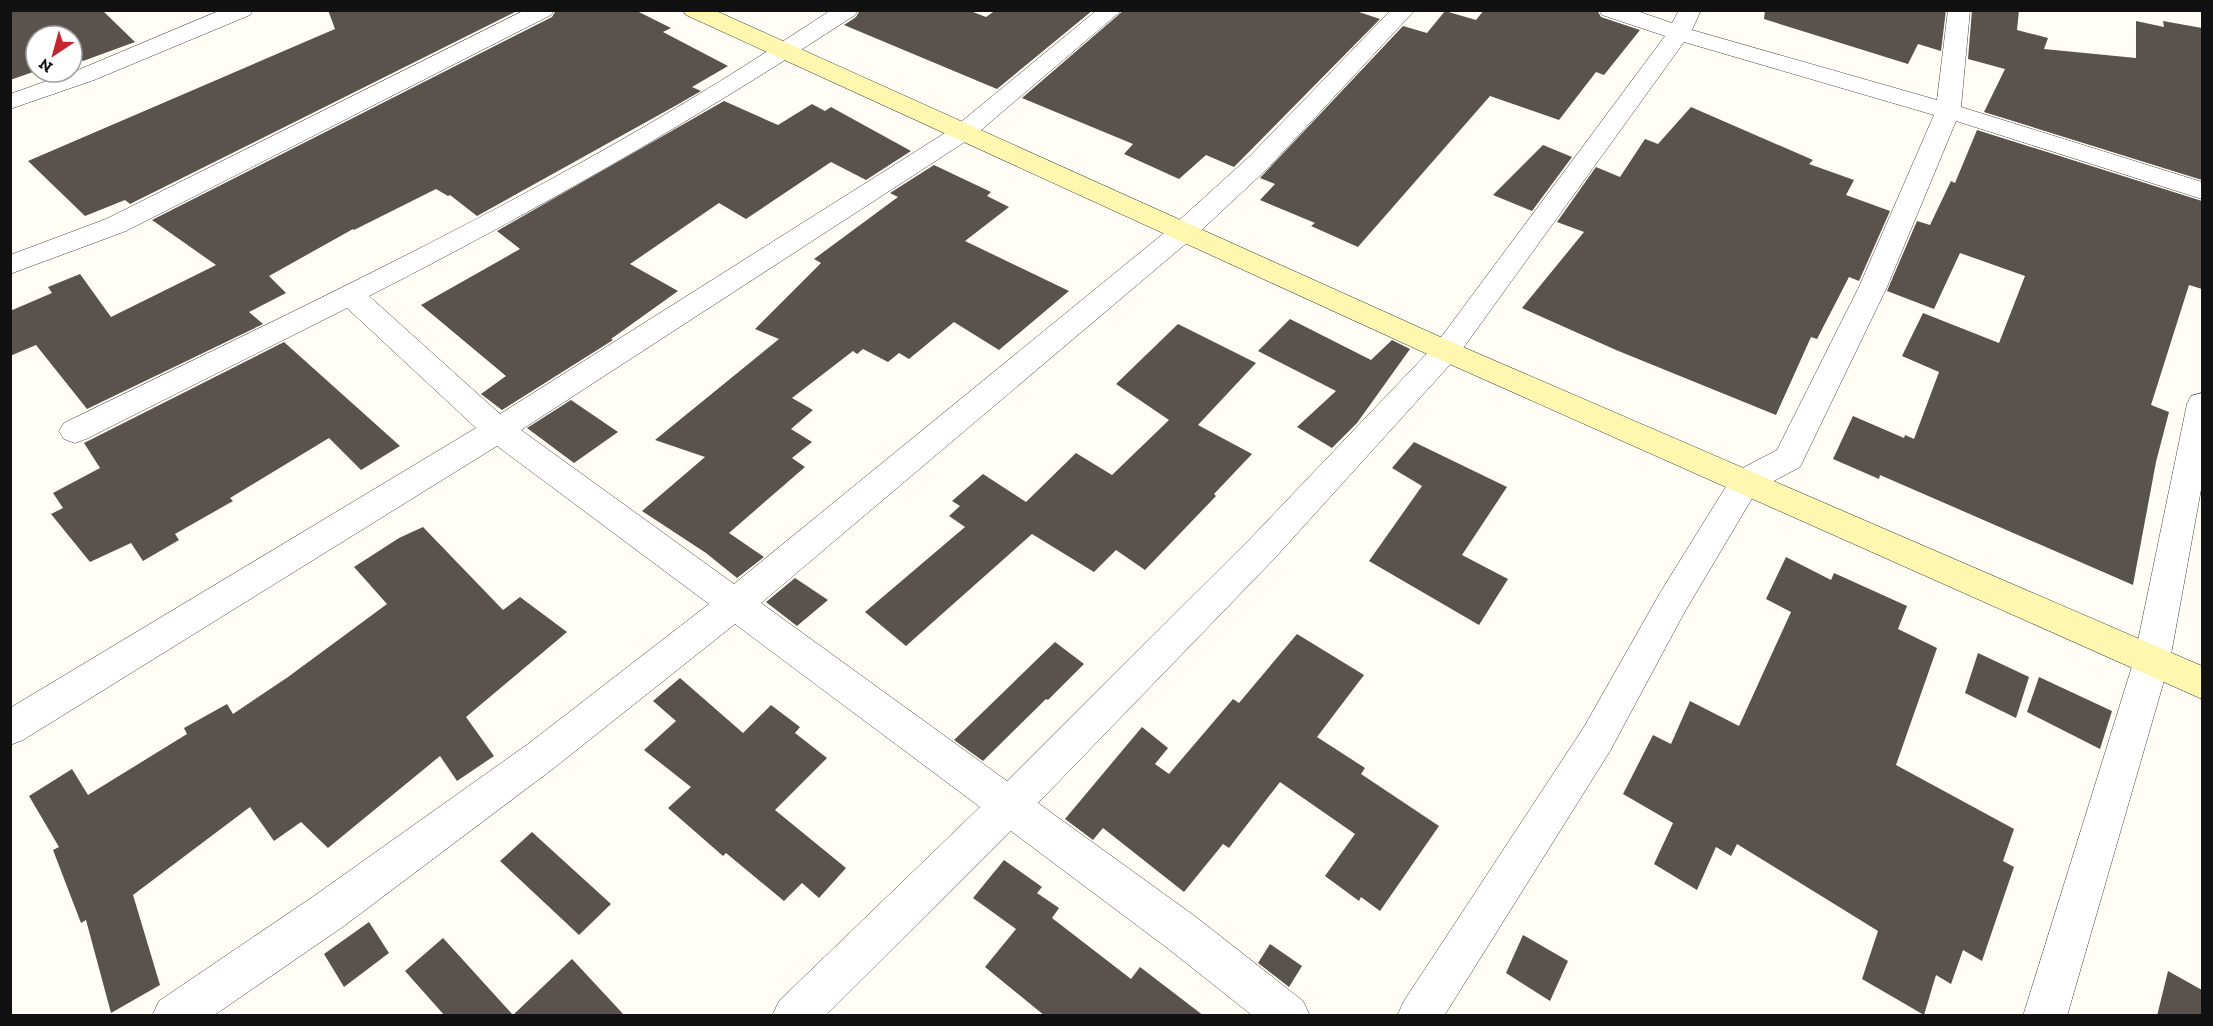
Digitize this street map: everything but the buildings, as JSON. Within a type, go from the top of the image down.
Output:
[{"type":"main road","points":[[694,10],[1185,230],[1446,351],[2202,683]]},
{"type":"street","points":[[10,102],[86,75],[242,10]]},
{"type":"street","points":[[10,265],[116,225],[543,10]]},
{"type":"street","points":[[75,431],[349,294],[592,166],[788,51],[847,10]]},
{"type":"street","points":[[10,728],[498,430],[964,131],[1111,10]]},
{"type":"street","points":[[174,1016],[329,911],[541,756],[735,604],[1185,230],[1259,162],[1404,10]]},
{"type":"street","points":[[1610,10],[1685,22],[1947,111],[2202,191]]},
{"type":"street","points":[[1419,1016],[1597,739],[1672,603],[1746,481],[1789,458],[1873,287],[1947,111],[1959,10]]},
{"type":"street","points":[[794,1016],[1009,806],[1261,550],[1446,351],[1685,22]]},
{"type":"street","points":[[349,294],[498,430],[1181,932],[1288,1016]]},
{"type":"street","points":[[2046,1016],[2152,660],[2202,404]]}]
